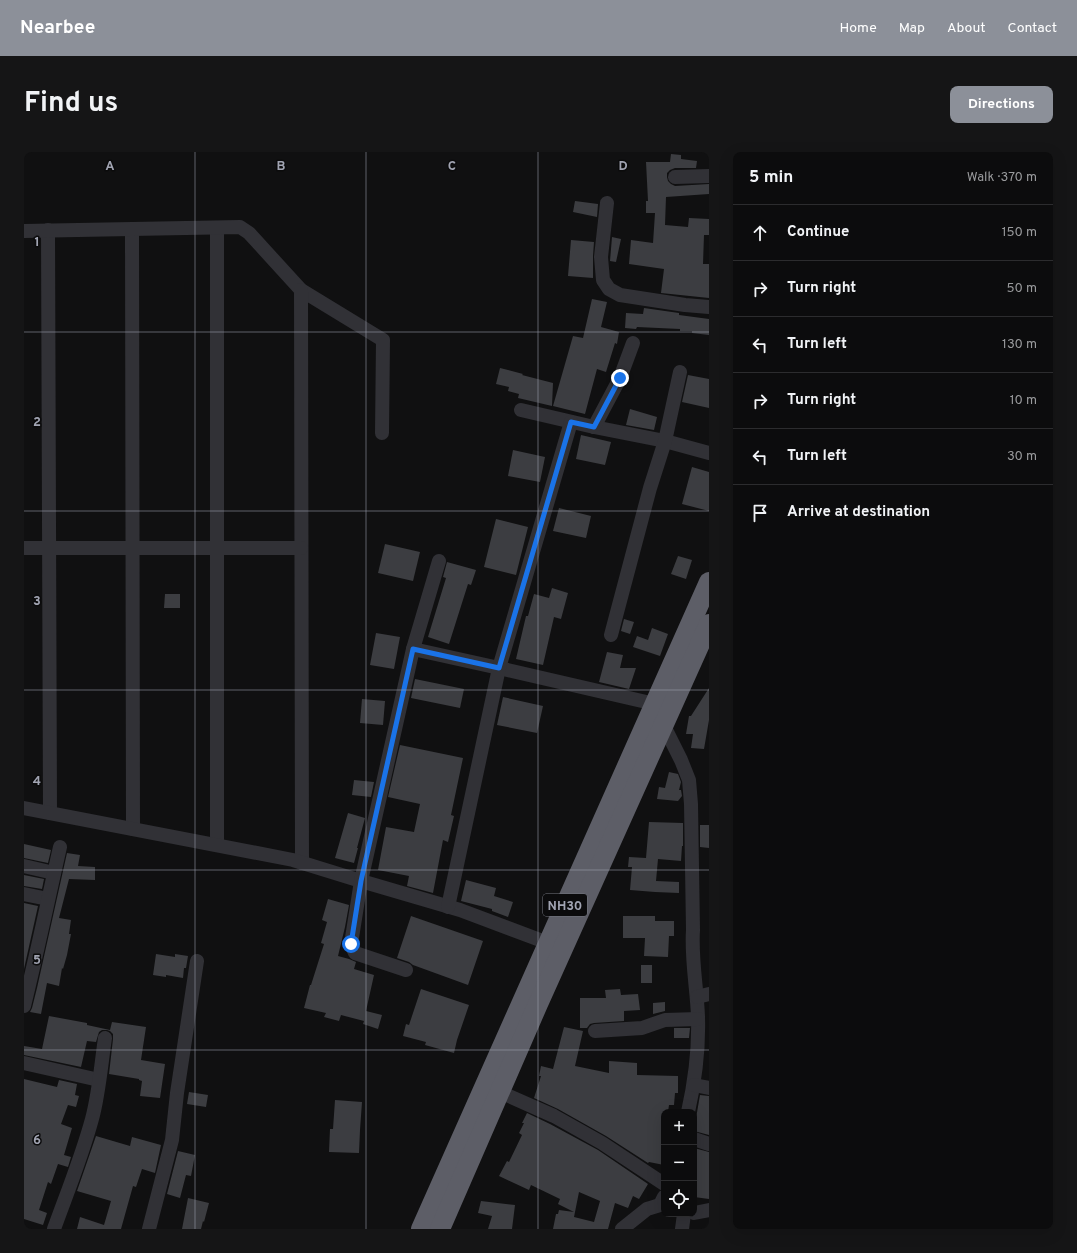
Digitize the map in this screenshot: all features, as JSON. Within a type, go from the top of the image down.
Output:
[{"type":"highway","name":"NH30","points":[[421,1229],[709,582]]},
{"type":"highway","name":"NH30","points":[[440,1229],[709,624]]},
{"type":"street","points":[[675,177],[709,176]]},
{"type":"street","points":[[607,203],[601,257],[603,280],[609,289],[620,295],[709,307]]},
{"type":"street","points":[[24,231],[240,227],[249,233],[301,290],[383,340],[382,433]]},
{"type":"street","points":[[217,228],[217,845]]},
{"type":"street","points":[[48,230],[50,813]]},
{"type":"street","points":[[132,230],[133,829]]},
{"type":"street","points":[[301,290],[302,863]]},
{"type":"street","points":[[594,427],[620,378],[633,343]]},
{"type":"street","points":[[611,635],[650,488],[665,441],[680,372]]},
{"type":"street","points":[[522,410],[594,427],[665,441],[709,453]]},
{"type":"street","points":[[448,906],[499,668],[571,422]]},
{"type":"street","points":[[24,548],[301,548]]},
{"type":"street","points":[[406,970],[355,953],[351,944],[361,881],[413,649],[439,561]]},
{"type":"street","points":[[413,649],[655,704]]},
{"type":"street","points":[[664,726],[689,780],[691,804],[692,944],[703,996],[698,1019],[694,1085],[689,1109]]},
{"type":"street","points":[[24,808],[293,860],[448,906],[548,943]]},
{"type":"street","points":[[24,1006],[38,952],[48,898],[60,847]]},
{"type":"street","points":[[24,866],[54,873]]},
{"type":"street","points":[[24,894],[48,898]]},
{"type":"street","points":[[149,1229],[172,1140],[177,1094],[197,961]]},
{"type":"street","points":[[595,1031],[642,1028],[665,1020],[698,1019]]},
{"type":"street","points":[[54,1229],[83,1149],[92,1118],[105,1038]]},
{"type":"street","points":[[24,1063],[99,1080]]},
{"type":"street","points":[[694,1085],[709,1088]]},
{"type":"street","points":[[500,1092],[554,1116],[602,1143],[661,1182]]},
{"type":"street","points":[[697,1140],[709,1144]]},
{"type":"street","points":[[622,1229],[647,1208],[661,1204]]},
{"type":"street","points":[[697,1212],[709,1210]]},
{"type":"street","points":[[639,1215],[640,1229]]},
{"type":"street","points":[[682,1229],[684,1217]]},
{"type":"building","points":[[671,154],[681,155],[681,159],[697,161],[696,168],[675,168],[670,170],[667,173],[667,177],[671,184],[675,186],[709,184],[709,194],[666,197],[665,225],[688,227],[689,218],[709,219],[709,235],[704,235],[703,264],[709,264],[709,298],[661,293],[664,269],[629,264],[631,240],[653,243],[655,213],[646,213],[646,201],[648,201],[646,162],[670,162]]},
{"type":"building","points":[[575,201],[598,204],[597,217],[573,212]]},
{"type":"building","points":[[612,237],[621,239],[616,262],[610,261]]},
{"type":"building","points":[[571,240],[594,242],[593,278],[568,276]]},
{"type":"building","points":[[592,299],[607,302],[601,327],[619,332],[617,344],[615,343],[606,372],[597,369],[585,414],[553,406],[573,336],[583,338]]},
{"type":"building","points":[[644,308],[709,319],[709,335],[692,333],[692,331],[680,331],[680,329],[637,327],[636,329],[625,328],[626,313],[643,314]]},
{"type":"building","points":[[500,368],[553,383],[552,406],[518,398],[519,394],[508,391],[509,387],[496,384]]},
{"type":"building","points":[[688,375],[709,379],[709,408],[682,402]]},
{"type":"building","points":[[630,409],[657,417],[654,430],[626,425]]},
{"type":"building","points":[[581,435],[611,442],[605,465],[576,459]]},
{"type":"building","points":[[513,450],[545,457],[540,482],[508,476]]},
{"type":"building","points":[[692,467],[709,472],[709,511],[682,504]]},
{"type":"building","points":[[559,508],[591,516],[586,538],[553,531]]},
{"type":"building","points":[[496,519],[528,527],[516,575],[484,567]]},
{"type":"building","points":[[385,544],[420,552],[413,581],[378,573]]},
{"type":"building","points":[[678,556],[692,560],[686,579],[671,574]]},
{"type":"building","points":[[447,562],[476,570],[471,585],[468,584],[449,644],[428,637],[446,578],[443,577]]},
{"type":"building","points":[[552,588],[568,593],[561,619],[554,617],[543,665],[516,659],[526,616],[528,616],[534,594],[549,598]]},
{"type":"building","points":[[165,594],[180,594],[180,608],[164,608]]},
{"type":"building","points":[[624,619],[634,622],[630,634],[621,631]]},
{"type":"building","points":[[652,628],[668,634],[660,656],[633,647],[637,636],[648,640]]},
{"type":"building","points":[[376,633],[400,637],[394,669],[370,665]]},
{"type":"building","points":[[607,652],[623,655],[620,668],[636,668],[629,689],[599,682]]},
{"type":"building","points":[[415,679],[464,689],[460,708],[411,698]]},
{"type":"building","points":[[709,688],[709,720],[704,749],[691,748],[693,734],[686,734],[689,716],[691,716]]},
{"type":"building","points":[[503,697],[543,706],[537,733],[497,725]]},
{"type":"building","points":[[362,699],[385,701],[383,725],[360,723]]},
{"type":"building","points":[[400,745],[463,758],[451,815],[454,816],[448,842],[443,840],[433,893],[407,886],[409,876],[378,870],[386,827],[414,832],[420,804],[388,797]]},
{"type":"building","points":[[669,772],[678,774],[681,782],[679,790],[681,790],[682,796],[678,801],[657,799],[659,787],[665,788]]},
{"type":"building","points":[[354,780],[374,782],[371,797],[352,795]]},
{"type":"building","points":[[348,813],[365,818],[354,863],[335,858]]},
{"type":"building","points":[[649,822],[683,823],[683,846],[681,861],[658,859],[656,881],[679,882],[679,893],[630,890],[632,867],[628,867],[629,857],[646,858]]},
{"type":"building","points":[[700,825],[709,825],[709,848],[700,847]]},
{"type":"building","points":[[24,844],[51,850],[48,863],[24,858]]},
{"type":"building","points":[[67,853],[80,855],[78,866],[95,867],[95,880],[69,879],[59,918],[71,920],[69,934],[71,934],[59,986],[47,983],[41,1014],[30,1012],[37,988]]},
{"type":"building","points":[[24,875],[44,879],[42,889],[24,886]]},
{"type":"building","points":[[466,880],[496,888],[494,896],[513,902],[508,917],[492,911],[492,909],[461,901]]},
{"type":"building","points":[[328,899],[349,905],[338,956],[356,962],[354,969],[374,975],[366,1011],[382,1015],[378,1029],[363,1024],[364,1021],[341,1015],[339,1021],[324,1017],[326,1013],[304,1008],[324,944],[321,943],[327,922],[322,920]]},
{"type":"building","points":[[24,903],[38,906],[24,969]]},
{"type":"building","points":[[411,916],[483,941],[468,985],[397,958]]},
{"type":"building","points":[[623,916],[655,916],[655,921],[674,921],[674,936],[669,936],[668,957],[644,956],[645,938],[623,938]]},
{"type":"building","points":[[156,954],[175,957],[175,954],[188,956],[186,968],[184,968],[183,978],[166,975],[166,977],[153,975]]},
{"type":"building","points":[[641,965],[652,965],[652,983],[641,983]]},
{"type":"building","points":[[421,989],[469,1005],[454,1053],[425,1045],[426,1042],[403,1036],[406,1024],[409,1025]]},
{"type":"building","points":[[620,989],[621,995],[638,994],[640,1010],[624,1011],[624,1021],[594,1023],[590,1024],[587,1028],[580,1028],[580,998],[606,998],[605,990]]},
{"type":"building","points":[[665,1002],[665,1011],[653,1014],[653,1003]]},
{"type":"building","points":[[49,1016],[87,1023],[87,1025],[110,1030],[112,1022],[146,1027],[141,1060],[165,1064],[160,1098],[140,1096],[142,1081],[139,1079],[109,1074],[113,1034],[107,1030],[102,1030],[99,1032],[96,1042],[87,1041],[81,1067],[24,1055],[24,1046],[42,1049]]},
{"type":"building","points":[[564,1027],[583,1031],[575,1066],[609,1073],[609,1061],[637,1063],[637,1075],[678,1076],[678,1093],[675,1093],[674,1105],[669,1105],[668,1109],[661,1109],[661,1164],[648,1163],[606,1136],[558,1109],[534,1098],[541,1076],[539,1076],[541,1066],[553,1069]]},
{"type":"building","points":[[674,1028],[690,1028],[689,1038],[674,1038]]},
{"type":"building","points":[[24,1079],[57,1087],[59,1080],[77,1084],[75,1095],[79,1096],[76,1107],[68,1105],[61,1124],[72,1128],[64,1155],[71,1157],[68,1167],[58,1164],[51,1184],[48,1182],[39,1210],[47,1213],[43,1225],[24,1219]]},
{"type":"building","points":[[189,1092],[208,1095],[206,1107],[187,1104]]},
{"type":"building","points":[[700,1095],[709,1096],[709,1135],[697,1132],[697,1112]]},
{"type":"building","points":[[335,1100],[362,1102],[359,1153],[329,1152],[330,1129],[333,1129]]},
{"type":"building","points":[[527,1113],[550,1124],[598,1150],[648,1184],[639,1199],[633,1196],[628,1208],[615,1203],[608,1229],[553,1229],[556,1214],[558,1214],[559,1210],[574,1212],[558,1204],[560,1199],[531,1185],[529,1190],[499,1176],[507,1161],[509,1162],[522,1135],[519,1133],[524,1123],[522,1123]],"holes":[[[579,1192],[600,1201],[594,1222],[574,1217]]]},
{"type":"building","points":[[96,1136],[130,1146],[132,1137],[161,1145],[155,1173],[142,1169],[136,1187],[133,1186],[121,1229],[77,1229],[80,1217],[104,1225],[111,1201],[77,1191]]},
{"type":"building","points":[[697,1149],[709,1152],[709,1199],[697,1197]]},
{"type":"building","points":[[178,1151],[195,1155],[191,1176],[186,1175],[180,1198],[167,1194]]},
{"type":"building","points":[[188,1198],[209,1203],[201,1229],[182,1229]]},
{"type":"building","points":[[481,1201],[515,1205],[512,1229],[488,1229],[492,1216],[478,1213]]},
{"type":"route","points":[[351,944],[361,881],[413,649],[499,668],[571,422],[594,427],[620,378]]}]
